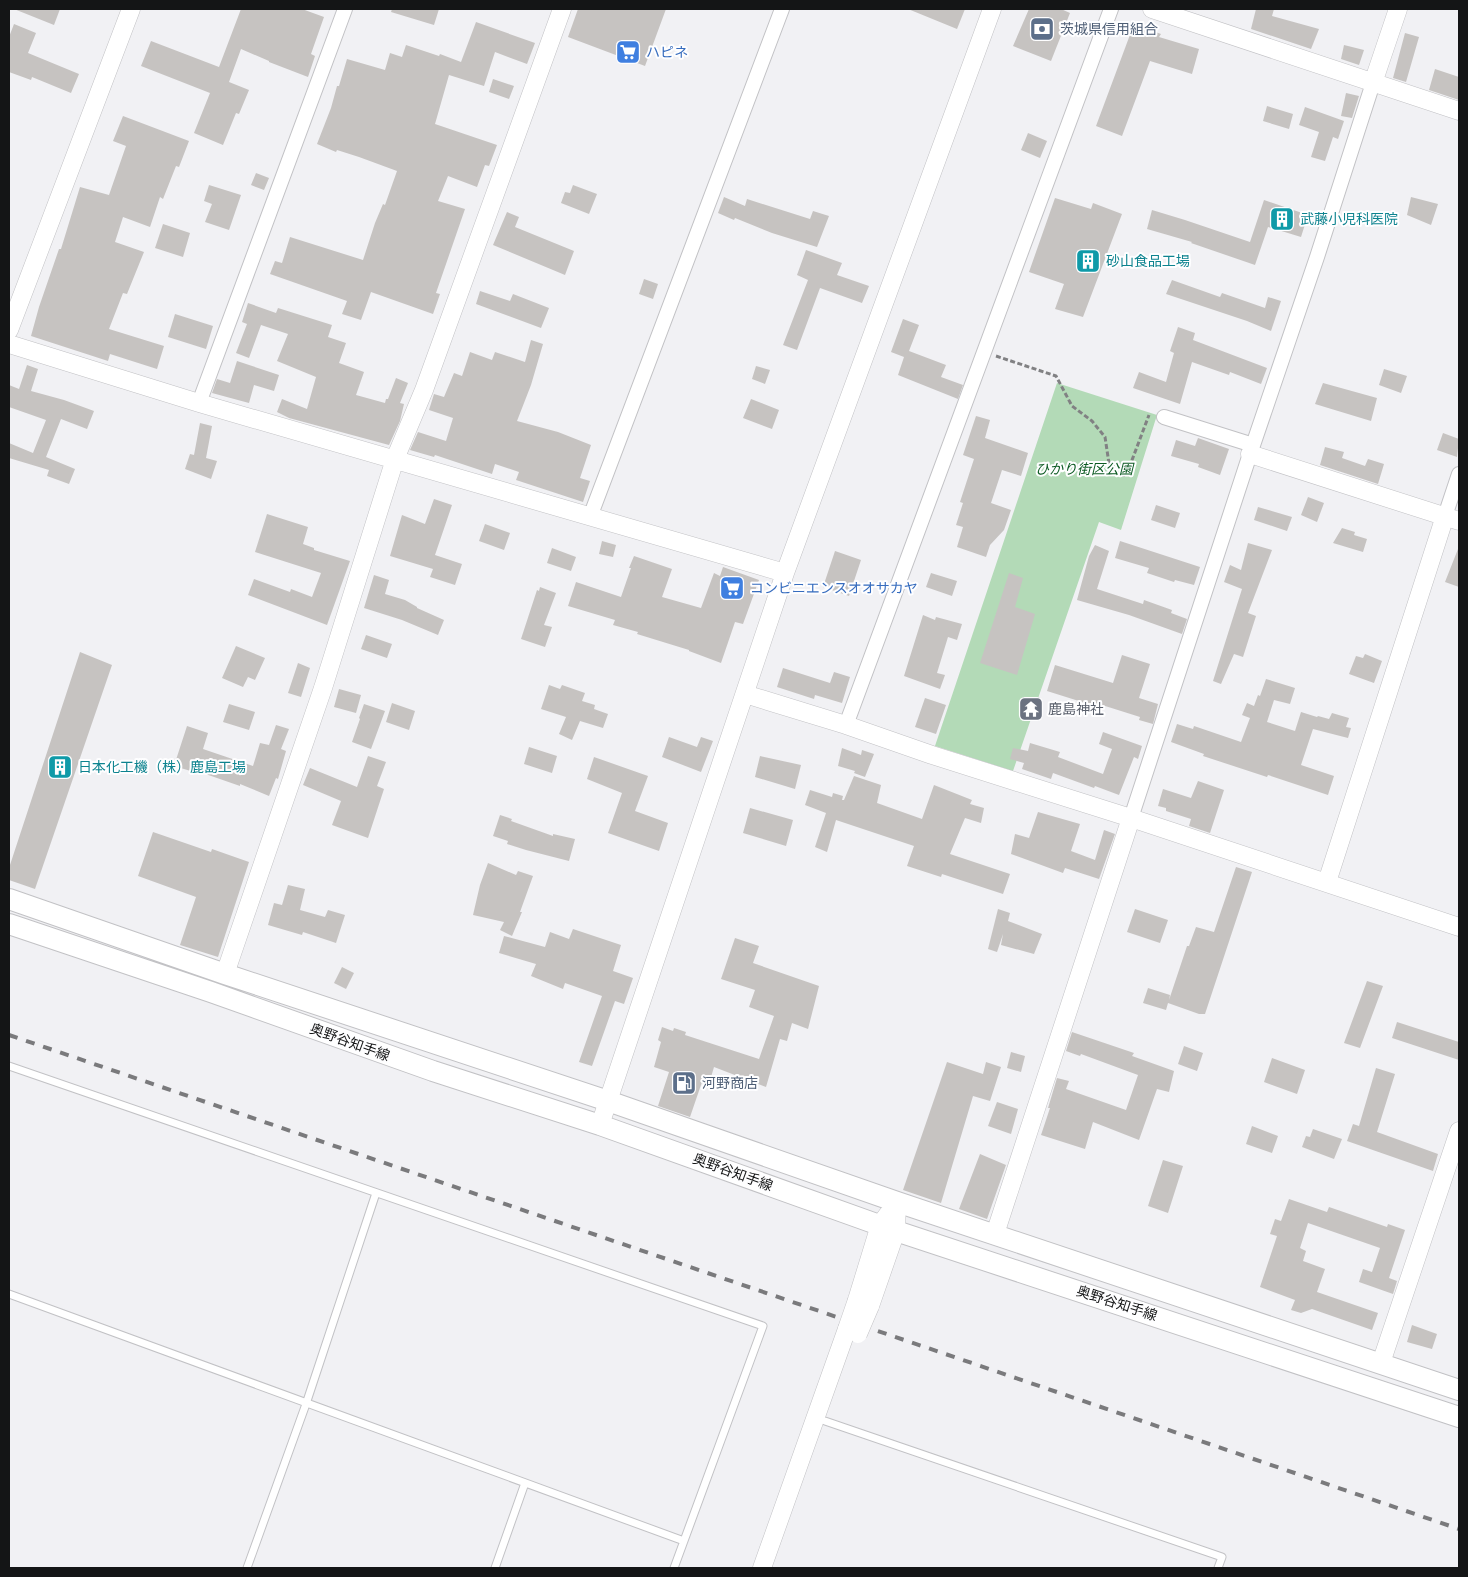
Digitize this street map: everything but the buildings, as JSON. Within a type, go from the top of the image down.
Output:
[{"type":"main road","name":"奥野谷知手線","points":[[9,899],[225,974],[608,1101],[897,1202],[1459,1390]]},
{"type":"main road","name":"奥野谷知手線","points":[[9,924],[211,992],[433,1071],[600,1125],[888,1228],[1459,1418]]},
{"type":"street","points":[[9,330],[131,9]]},
{"type":"street","points":[[199,403],[345,9]]},
{"type":"street","points":[[225,974],[323,688],[395,459],[424,390],[562,9]]},
{"type":"street","points":[[590,517],[782,9]]},
{"type":"street","points":[[600,1125],[785,573],[992,9]]},
{"type":"street","points":[[846,724],[1111,9]]},
{"type":"street","points":[[1152,9],[1459,111]]},
{"type":"street","points":[[995,1234],[1251,449],[1317,257],[1398,9]]},
{"type":"street","points":[[9,344],[199,403],[785,573]]},
{"type":"street","points":[[1164,417],[1452,519]]},
{"type":"street","points":[[1326,882],[1452,519],[1459,474]]},
{"type":"street","points":[[745,694],[846,724],[932,755],[1131,818],[1459,927]]},
{"type":"street","points":[[1381,1363],[1459,1131]]},
{"type":"street","points":[[762,1568],[863,1303],[897,1202]]},
{"type":"street","points":[[773,1568],[825,1420],[852,1331]]},
{"type":"lane","points":[[9,1066],[762,1326],[674,1568]]},
{"type":"lane","points":[[247,1568],[306,1404],[376,1194]]},
{"type":"lane","points":[[9,1294],[684,1541]]},
{"type":"lane","points":[[825,1420],[1222,1557],[1218,1568]]},
{"type":"lane","points":[[495,1568],[525,1483]]},
{"type":"path","points":[[984,352],[1056,376],[1072,406],[1092,421],[1105,437],[1110,470],[1126,476],[1149,416]]},
{"type":"green space","name":"ひかり街区公園","points":[[1057,383],[1157,415],[1121,530],[1099,522],[1013,771],[935,746]]},
{"type":"railway","points":[[9,1035],[1459,1529]]},
{"type":"place","name":"茨城県信用組合","points":[[1042,29]]},
{"type":"place","name":"ハピネ","points":[[628,52]]},
{"type":"place","name":"武藤小児科医院","points":[[1282,219]]},
{"type":"place","name":"砂山食品工場","points":[[1088,261]]},
{"type":"place","name":"コンビニエンスオオサカヤ","points":[[732,588]]},
{"type":"place","name":"鹿島神社","points":[[1031,709]]},
{"type":"place","name":"日本化工機（株）鹿島工場","points":[[60,767]]},
{"type":"place","name":"河野商店","points":[[684,1083]]}]
